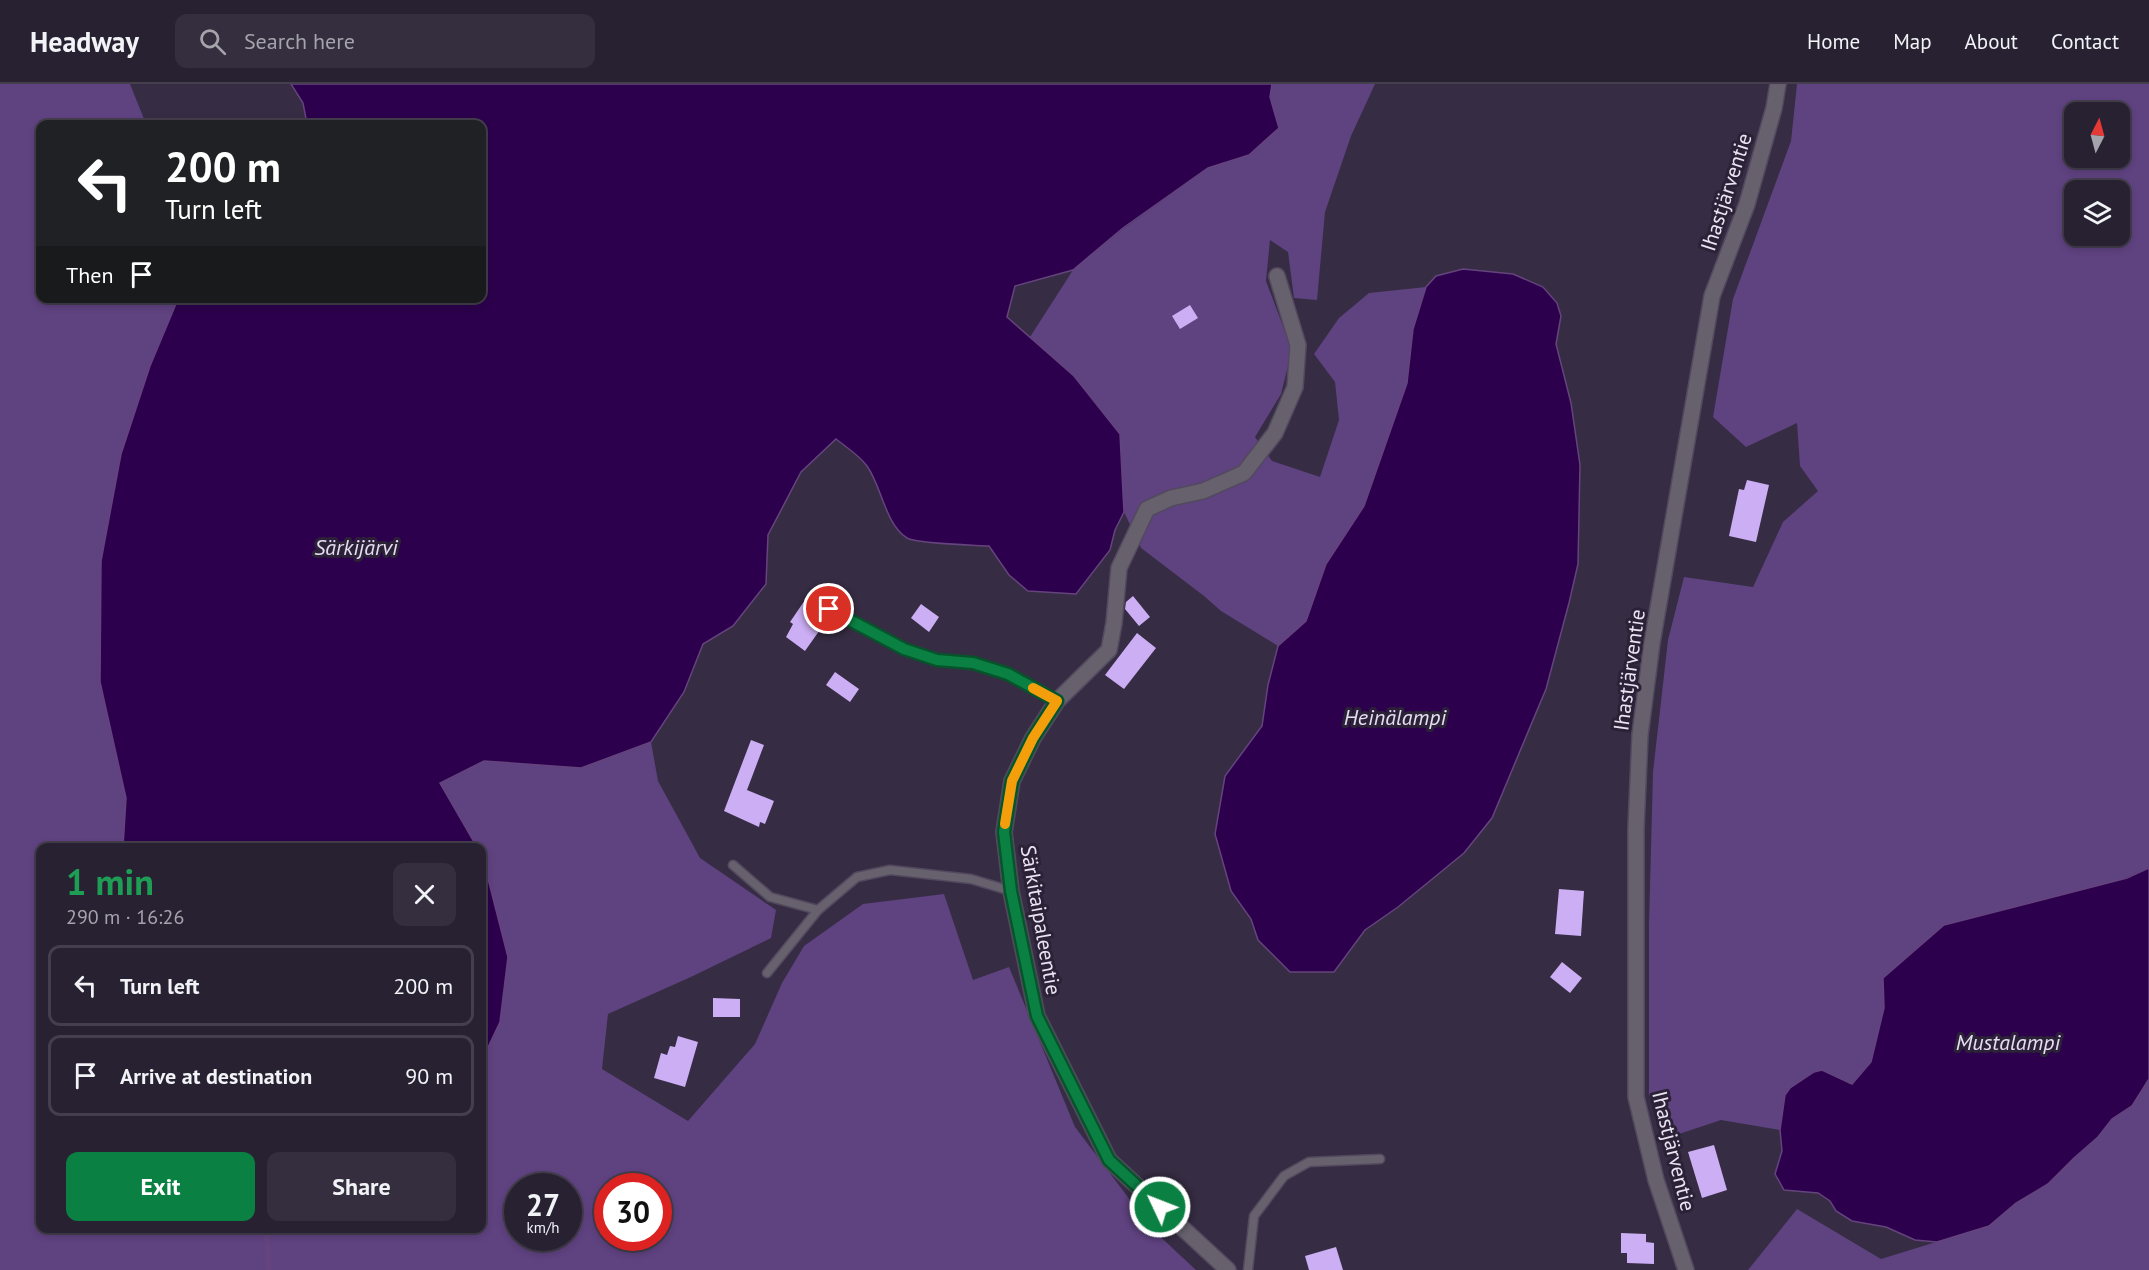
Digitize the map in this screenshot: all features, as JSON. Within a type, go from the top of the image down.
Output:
[{"type":"street","name":"Ihastjärventie","points":[[1686,1270],[1656,1180],[1636,1097],[1636,828],[1640,735],[1652,643],[1713,296],[1747,204],[1774,108],[1778,84]]},
{"type":"street","name":"Särkitaipaleentie","points":[[1228,1270],[1109,1160],[1037,1016],[1011,891],[1004,832],[1012,781],[1033,738],[1057,701],[1109,650],[1119,568],[1147,509],[1172,498],[1203,491],[1244,473],[1275,433],[1295,387],[1298,345],[1277,276]]},
{"type":"lane","points":[[829,609],[904,649],[937,660],[973,663],[1008,674],[1057,701]]},
{"type":"lane","points":[[733,865],[770,897],[818,910]]},
{"type":"lane","points":[[767,974],[818,910],[857,877],[890,870],[971,879],[1011,891]]},
{"type":"lane","points":[[1248,1270],[1254,1216],[1284,1176],[1309,1162],[1380,1159]]},
{"type":"shaded area","points":[[0,84],[130,84],[144,120],[36,120],[36,303],[176,303],[150,366],[121,454],[101,561],[100,682],[126,798],[123,843],[36,843],[36,1233],[486,1233],[486,1052],[500,1022],[508,957],[486,871],[486,843],[475,843],[439,783],[484,761],[581,768],[651,742],[658,781],[700,858],[776,910],[771,938],[608,1014],[602,1069],[688,1121],[755,1044],[782,983],[804,946],[863,904],[944,894],[973,980],[1009,967],[1075,1127],[1152,1229],[1196,1270],[0,1270]]},
{"type":"shaded area","points":[[1272,84],[1375,84],[1351,136],[1325,212],[1317,300],[1294,298],[1288,252],[1270,240],[1266,281],[1292,350],[1281,394],[1255,437],[1272,461],[1320,477],[1339,420],[1335,382],[1314,354],[1339,318],[1369,293],[1426,287],[1413,329],[1407,383],[1364,506],[1326,564],[1306,621],[1278,646],[1221,611],[1141,548],[1124,512],[1120,434],[1030,337],[1073,270],[1123,229],[1208,168],[1249,155],[1270,97]]},
{"type":"shaded area","points":[[1797,84],[2149,84],[2149,868],[1883,978],[1884,1008],[1871,1062],[1852,1084],[1822,1070],[1785,1095],[1780,1130],[1721,1120],[1667,1138],[1649,1095],[1649,924],[1653,772],[1668,640],[1684,577],[1753,587],[1783,522],[1818,491],[1800,466],[1797,423],[1746,447],[1713,417],[1733,299],[1791,141]]},
{"type":"shaded area","points":[[2149,1079],[2149,1270],[1748,1270],[1797,1209],[1881,1259],[1988,1226],[2098,1137],[2112,1119],[2132,1106]]},
{"type":"water","name":"Särkijärvi","points":[[291,84],[1272,84],[1270,97],[1279,128],[1249,155],[1208,168],[1123,228],[1073,270],[1015,286],[1007,317],[1074,376],[1120,434],[1124,512],[1115,530],[1110,550],[1076,594],[1028,591],[1009,575],[989,546],[933,543],[907,538],[900,532],[889,515],[867,466],[836,439],[801,472],[768,535],[766,584],[733,626],[703,644],[684,692],[651,742],[581,768],[484,761],[440,783],[475,843],[123,843],[126,798],[100,682],[101,561],[121,454],[150,366],[176,303],[486,303],[486,120],[306,120],[303,103]]},
{"type":"water","name":"Heinälampi","points":[[1463,269],[1513,274],[1543,287],[1557,303],[1561,316],[1556,344],[1571,403],[1580,465],[1578,564],[1569,603],[1546,689],[1492,818],[1464,853],[1398,907],[1365,930],[1334,972],[1290,972],[1258,940],[1251,919],[1231,891],[1215,834],[1225,776],[1262,726],[1268,685],[1278,646],[1306,621],[1326,564],[1364,506],[1407,383],[1413,329],[1426,287],[1436,276]]},
{"type":"water","name":"Mustalampi","points":[[2149,868],[2149,1079],[2132,1106],[2112,1119],[2098,1137],[2048,1184],[2016,1203],[1989,1226],[1937,1242],[1915,1240],[1886,1227],[1852,1221],[1836,1211],[1830,1201],[1818,1193],[1784,1190],[1775,1174],[1782,1151],[1780,1130],[1785,1095],[1790,1088],[1814,1072],[1822,1070],[1852,1084],[1871,1062],[1884,1008],[1883,978],[1944,925],[2127,878]]},
{"type":"water","points":[[486,871],[508,957],[500,1022],[486,1052]]},
{"type":"building","points":[[1190,305],[1198,318],[1180,329],[1172,316]]},
{"type":"building","points":[[1747,480],[1769,485],[1756,542],[1729,536],[1739,489],[1744,490]]},
{"type":"building","points":[[1133,596],[1150,617],[1139,626],[1125,609],[1126,602]]},
{"type":"building","points":[[805,600],[829,617],[805,651],[786,637],[793,624],[790,622]]},
{"type":"building","points":[[921,604],[939,617],[929,632],[911,618]]},
{"type":"building","points":[[1137,633],[1156,648],[1124,689],[1105,675]]},
{"type":"building","points":[[835,672],[859,689],[850,702],[826,685]]},
{"type":"building","points":[[751,740],[764,745],[747,790],[774,801],[765,824],[760,822],[759,827],[724,811]]},
{"type":"building","points":[[1559,889],[1584,891],[1581,936],[1555,934]]},
{"type":"building","points":[[1562,962],[1582,978],[1570,993],[1550,977]]},
{"type":"building","points":[[713,998],[740,999],[740,1017],[713,1017]]},
{"type":"building","points":[[678,1036],[698,1042],[685,1087],[654,1078],[661,1053],[667,1055],[670,1046],[675,1047]]},
{"type":"building","points":[[1714,1145],[1727,1190],[1702,1198],[1688,1152]]},
{"type":"building","points":[[1621,1233],[1646,1234],[1646,1242],[1654,1243],[1654,1264],[1627,1263],[1627,1253],[1621,1253]]},
{"type":"building","points":[[1336,1247],[1343,1270],[1309,1270],[1305,1256]]},
{"type":"waterway","points":[[266,1233],[269,1270]]},
{"type":"slow traffic","points":[[1005,824],[1012,781],[1033,738],[1057,701],[1033,688]]},
{"type":"route","points":[[829,609],[904,649],[937,660],[973,663],[1008,674],[1057,701],[1033,738],[1012,781],[1004,832],[1011,891],[1037,1016],[1109,1160],[1160,1207]]}]
